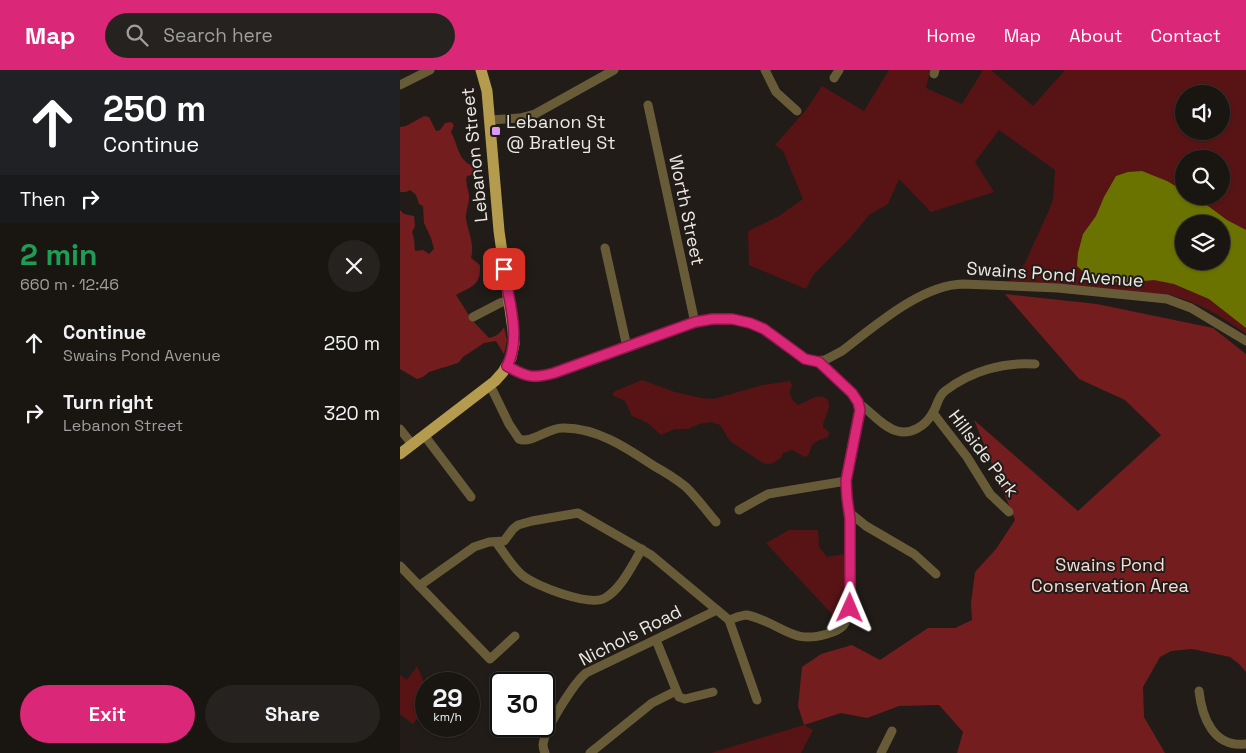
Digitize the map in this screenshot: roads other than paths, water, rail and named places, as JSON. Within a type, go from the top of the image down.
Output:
[{"type":"main road","name":"Lebanon Street","points":[[400,454],[490,385],[507,366],[512,353],[514,340],[499,232],[487,91],[481,70]]},
{"type":"street","points":[[400,85],[430,70]]},
{"type":"street","points":[[490,120],[520,118],[535,114],[614,70]]},
{"type":"street","points":[[765,70],[776,92],[797,111]]},
{"type":"street","name":"Worth Street","points":[[648,105],[695,322]]},
{"type":"street","points":[[605,248],[627,347]]},
{"type":"street","name":"Swains Pond Avenue","points":[[819,362],[842,351],[922,295],[934,289],[956,284],[1058,288],[1168,299],[1192,308],[1246,341]]},
{"type":"street","points":[[473,317],[509,300]]},
{"type":"street","points":[[507,366],[527,376],[538,377],[571,368],[695,322],[716,318],[732,319],[750,323],[772,334],[805,359],[819,362],[852,393],[860,404],[883,424],[903,432],[915,430],[922,426],[933,413],[938,398],[944,391],[984,370],[1004,364],[1035,364]]},
{"type":"street","points":[[490,385],[519,439],[523,441],[551,430],[565,428],[587,432],[616,442],[672,477],[691,493],[716,522]]},
{"type":"street","points":[[729,620],[747,615],[806,638],[816,638],[844,626],[850,608],[850,513],[846,481],[860,414],[860,404]]},
{"type":"street","name":"Hillside Park","points":[[933,413],[967,457],[990,494],[1009,512]]},
{"type":"street","points":[[400,429],[412,444]]},
{"type":"street","points":[[424,435],[471,497]]},
{"type":"street","points":[[739,510],[768,494],[846,481]]},
{"type":"street","points":[[419,586],[474,547],[489,542],[504,541],[515,526],[522,523],[578,513],[642,549],[729,620],[757,700]]},
{"type":"street","points":[[850,513],[866,526],[914,554],[936,574]]},
{"type":"street","points":[[496,542],[512,564],[529,580],[563,594],[593,601],[605,599],[614,591],[642,549]]},
{"type":"street","points":[[400,566],[490,658],[515,636]]},
{"type":"street","name":"Nichols Road","points":[[545,753],[543,744],[555,717],[579,679],[586,673],[718,610]]},
{"type":"street","points":[[656,640],[679,697],[686,699],[713,692]]},
{"type":"street","points":[[590,753],[652,703],[676,691]]},
{"type":"street","points":[[1199,691],[1204,716],[1214,733],[1234,744],[1246,744]]},
{"type":"street","points":[[881,753],[892,731]]},
{"type":"place","name":"Lebanon St @ Bratley St","points":[[496,131]]},
{"type":"park label","name":"Swains Pond Conservation Area","points":[[1110,574]]}]
